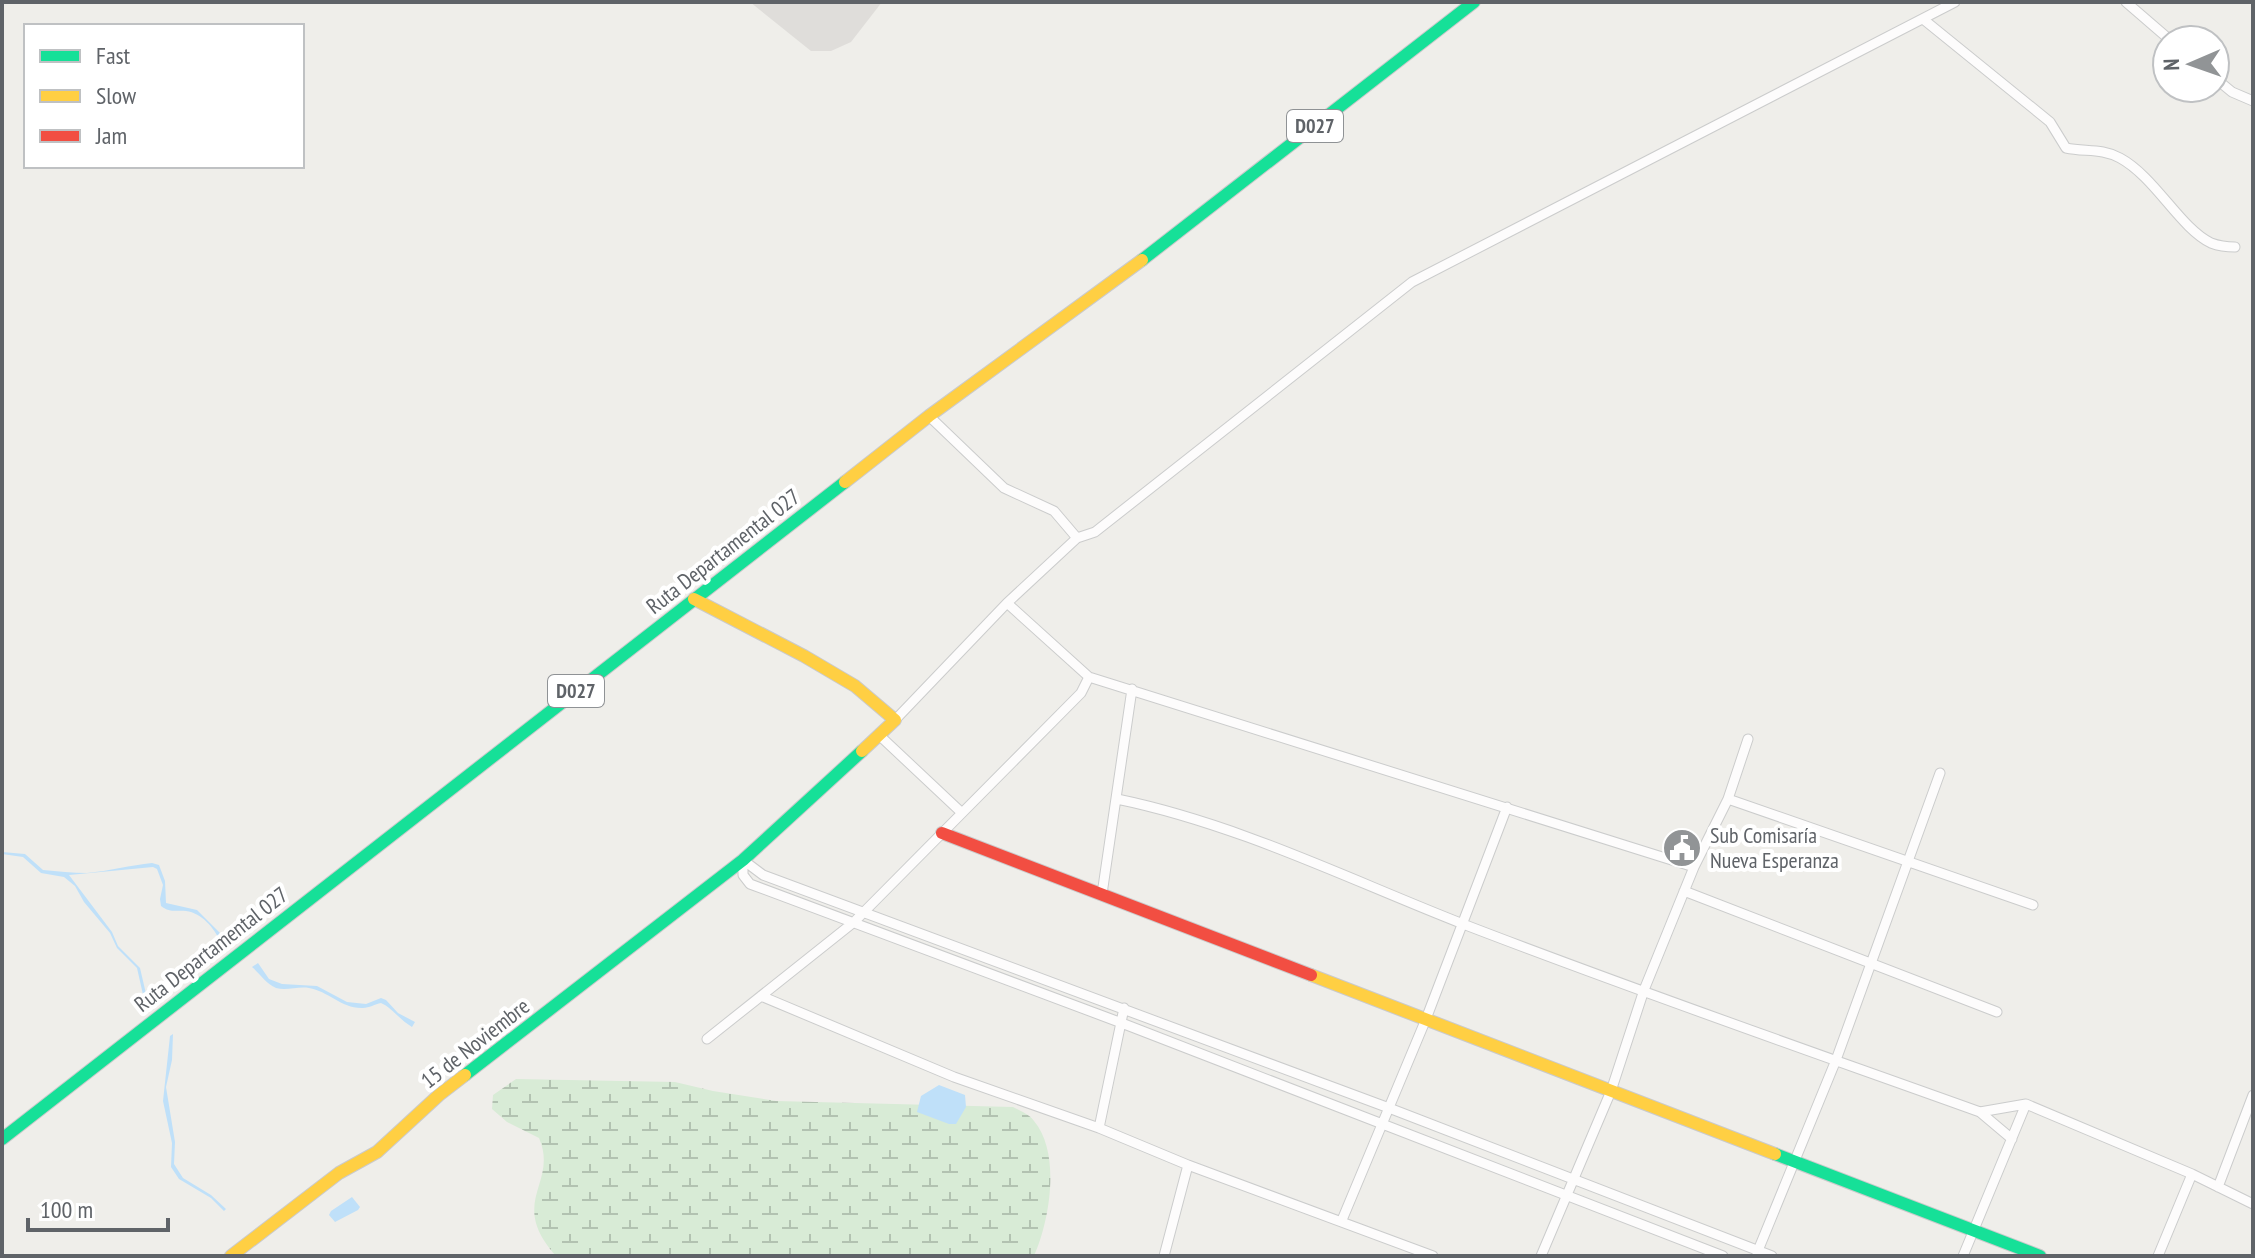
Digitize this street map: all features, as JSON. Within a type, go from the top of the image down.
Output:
[{"type":"street","name":"Ruta Departamental 027","points":[[2,1139],[929,416],[1156,250],[1474,2]]},
{"type":"street","points":[[694,599],[855,686],[895,720],[1007,603],[1077,538],[1095,532],[1412,282],[1955,2]]},
{"type":"street","points":[[2126,2],[2151,24]]},
{"type":"street","points":[[1923,19],[2050,122],[2066,148],[2100,150],[2122,159],[2148,180],[2209,242],[2235,247]]},
{"type":"street","points":[[2231,91],[2253,101]]},
{"type":"street","points":[[929,416],[1004,488],[1054,511],[1077,538]]},
{"type":"street","points":[[1007,603],[1089,677],[1694,867]]},
{"type":"street","points":[[707,1039],[854,922],[1081,693],[1089,677]]},
{"type":"street","points":[[1102,894],[1132,689]]},
{"type":"street","name":"15 de Noviembre","points":[[231,1256],[339,1173],[377,1152],[439,1095],[743,860],[895,720]]},
{"type":"street","points":[[879,735],[962,813]]},
{"type":"street","points":[[1541,1256],[1611,1091],[1644,990],[1684,891],[1728,799],[1748,739]]},
{"type":"street","points":[[1756,1253],[1836,1060],[1940,773]]},
{"type":"street","points":[[1117,799],[1172,810],[1267,843],[1463,923],[1980,1112],[2012,1139]]},
{"type":"street","points":[[1728,799],[2033,905]]},
{"type":"street","points":[[1342,1220],[1426,1019],[1507,807]]},
{"type":"street","points":[[942,833],[2040,1256]]},
{"type":"street","points":[[743,860],[763,875],[1389,1108],[1756,1253],[1772,1256]]},
{"type":"street","points":[[743,860],[743,875],[750,884],[1119,1022],[1723,1256]]},
{"type":"street","points":[[1684,891],[1997,1012]]},
{"type":"street","points":[[761,996],[954,1077],[1099,1128],[1188,1165],[1433,1256]]},
{"type":"street","points":[[1099,1128],[1124,1008]]},
{"type":"street","points":[[2218,1187],[2253,1095]]},
{"type":"street","points":[[1980,1112],[2026,1104],[2192,1174],[2253,1204]]},
{"type":"street","points":[[1963,1256],[2026,1104]]},
{"type":"street","points":[[1164,1256],[1188,1165]]},
{"type":"street","points":[[2158,1256],[2192,1174]]},
{"type":"shaded area","points":[[750,2],[882,2],[851,42],[831,51],[811,51]]},
{"type":"green space","points":[[516,1079],[675,1082],[776,1101],[1013,1107],[1034,1121],[1048,1151],[1050,1187],[1045,1224],[1034,1256],[556,1256],[535,1221],[534,1207],[543,1168],[539,1138],[507,1122],[492,1109],[493,1095]]},
{"type":"water","points":[[2,852],[25,854],[43,870],[65,872],[87,873],[152,863],[159,865],[165,881],[166,903],[197,910],[225,938],[220,941],[211,926],[197,915],[161,906],[163,885],[157,869],[153,867],[69,875],[112,932],[118,946],[140,968],[147,998],[144,999],[137,968],[117,948],[110,933],[75,886],[64,877],[41,873],[23,857]]},
{"type":"water","points":[[258,963],[269,979],[282,984],[317,986],[347,1002],[366,1004],[381,998],[398,1013],[415,1022],[412,1027],[381,1003],[355,1008],[309,988],[276,988],[252,967]]},
{"type":"water","points":[[173,1034],[172,1060],[166,1087],[175,1142],[174,1164],[183,1178],[211,1195],[226,1209],[224,1211],[211,1198],[179,1179],[171,1167],[172,1143],[163,1101],[170,1036]]},
{"type":"water","points":[[939,1085],[965,1095],[966,1107],[956,1124],[917,1112],[921,1096]]},
{"type":"water","points":[[352,1197],[360,1207],[358,1210],[335,1222],[329,1215],[331,1211]]},
{"type":"traffic: fast","points":[[1142,260],[1474,2]]},
{"type":"traffic: fast","points":[[2,1139],[845,482]]},
{"type":"traffic: fast","points":[[465,1075],[743,860],[862,751]]},
{"type":"traffic: fast","points":[[1775,1154],[2040,1256]]},
{"type":"traffic: slow","points":[[845,482],[929,416],[1142,260]]},
{"type":"traffic: slow","points":[[694,599],[855,686],[895,720],[862,751]]},
{"type":"traffic: slow","points":[[1311,975],[1775,1154]]},
{"type":"traffic: slow","points":[[231,1256],[339,1173],[377,1152],[465,1075]]},
{"type":"traffic: jam","points":[[942,833],[1311,975]]},
{"type":"place","name":"Sub Comisaría Nueva Esperanza","points":[[1682,848]]}]
